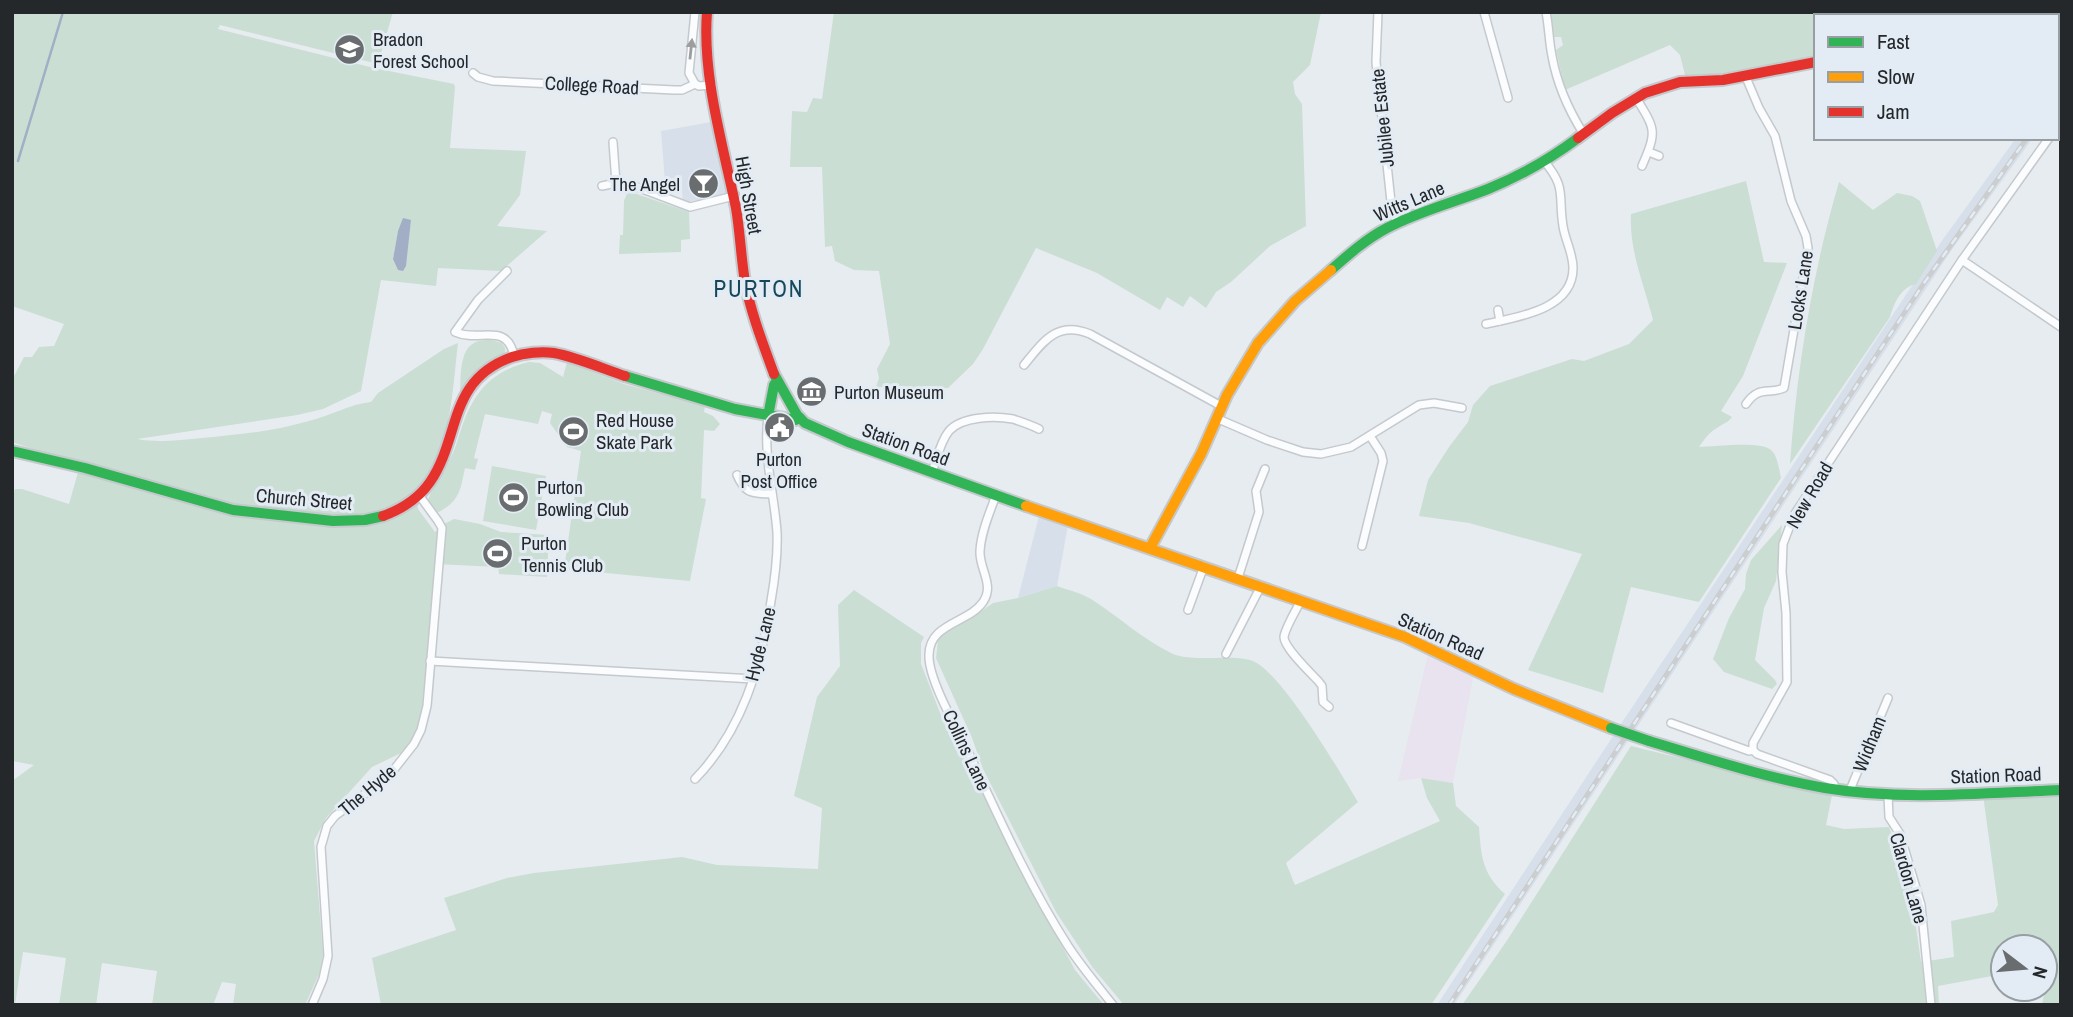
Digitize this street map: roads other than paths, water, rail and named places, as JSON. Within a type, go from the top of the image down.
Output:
[{"type":"street","points":[[695,12],[689,73],[695,84]]},
{"type":"street","name":"High Street","points":[[707,12],[706,44],[746,285],[777,381],[800,418],[821,431]]},
{"type":"street","name":"Jubilee Estate","points":[[1378,12],[1376,62],[1392,211],[1396,223]]},
{"type":"street","points":[[1483,12],[1508,98]]},
{"type":"street","points":[[1546,12],[1558,81],[1572,115],[1583,133]]},
{"type":"street","name":"Witts Lane","points":[[1150,548],[1201,454],[1221,407],[1258,343],[1286,310],[1356,248],[1396,223],[1499,185],[1544,161],[1636,98],[1672,84],[1689,81],[1712,82],[1814,62]]},
{"type":"street","name":"College Road","points":[[473,73],[489,80],[674,90],[682,90],[695,84],[712,85]]},
{"type":"street","name":"Locks Lane","points":[[1745,75],[1775,136],[1791,201],[1807,236],[1808,248],[1784,388],[1761,391],[1746,404]]},
{"type":"street","points":[[1636,98],[1654,131],[1643,166]]},
{"type":"street","name":"New Road","points":[[1754,750],[1753,743],[1787,682],[1783,544],[1794,514],[1962,260],[2048,140]]},
{"type":"street","points":[[613,142],[616,183]]},
{"type":"street","points":[[1649,152],[1659,156]]},
{"type":"street","points":[[1486,324],[1552,304],[1561,296],[1571,279],[1573,261],[1563,228],[1560,188],[1557,177],[1544,161]]},
{"type":"street","points":[[602,186],[616,183],[636,187],[690,207],[733,196]]},
{"type":"street","points":[[1962,260],[2061,327]]},
{"type":"street","points":[[507,271],[478,300],[455,332],[463,336],[504,338],[510,342],[514,356]]},
{"type":"street","points":[[1498,310],[1500,321]]},
{"type":"street","points":[[1024,365],[1051,336],[1063,330],[1080,330],[1221,407]]},
{"type":"street","name":"Church Street","points":[[12,451],[236,510],[345,522],[376,519],[405,507],[419,495],[439,468],[457,414],[471,386],[489,368],[514,356],[554,353],[682,395],[768,416],[795,420],[800,418]]},
{"type":"street","points":[[768,416],[777,381]]},
{"type":"street","points":[[1216,418],[1268,440],[1315,454],[1351,447],[1419,405],[1462,408]]},
{"type":"street","name":"Hyde Lane","points":[[695,779],[719,751],[737,720],[754,679],[764,640],[776,568],[777,532],[765,448],[768,416]]},
{"type":"street","points":[[932,472],[947,434],[960,424],[1001,418],[1039,429]]},
{"type":"street","name":"Station Road","points":[[821,431],[996,495],[1419,642],[1514,689],[1611,728],[1752,771],[1818,787],[1888,795],[2061,790]]},
{"type":"street","points":[[1362,547],[1383,467],[1381,453],[1370,436]]},
{"type":"street","points":[[1238,578],[1259,512],[1256,491],[1265,469]]},
{"type":"street","points":[[737,475],[741,485],[749,491],[771,494]]},
{"type":"street","name":"The Hyde","points":[[312,1005],[323,979],[328,956],[321,847],[327,826],[335,816],[382,781],[414,744],[424,722],[442,528],[419,495]]},
{"type":"street","name":"Collins Lane","points":[[996,495],[980,552],[988,584],[987,595],[982,604],[936,636],[930,645],[929,660],[948,710],[1035,888],[1066,944],[1113,1005]]},
{"type":"street","points":[[1188,610],[1204,566]]},
{"type":"street","points":[[1226,654],[1261,586]]},
{"type":"street","points":[[1301,600],[1285,634],[1285,642],[1322,686],[1322,702],[1329,708]]},
{"type":"street","points":[[430,661],[754,679]]},
{"type":"street","name":"Widham","points":[[1850,790],[1888,698]]},
{"type":"street","points":[[1671,723],[1749,751],[1754,750],[1757,754],[1830,780],[1835,789]]},
{"type":"street","name":"Clardon Lane","points":[[1888,795],[1889,817],[1900,835],[1921,905],[1931,1005]]},
{"type":"water","points":[[403,218],[411,220],[406,266],[403,271],[398,270],[393,259]]},
{"type":"waterway","points":[[18,161],[63,12]]},
{"type":"railway","points":[[1449,1005],[1924,283],[2026,140]]},
{"type":"place","name":"Bradon Forest School","points":[[350,50]]},
{"type":"place","name":"The Angel","points":[[703,184]]},
{"type":"place","name":"Purton Museum","points":[[811,392]]},
{"type":"place","name":"Purton Post Office","points":[[779,428]]},
{"type":"place","name":"Red House Skate Park","points":[[573,431]]},
{"type":"place","name":"Purton Bowling Club","points":[[514,498]]},
{"type":"place","name":"Purton Tennis Club","points":[[498,554]]},
{"type":"district","name":"PURTON","points":[[759,289]]}]
